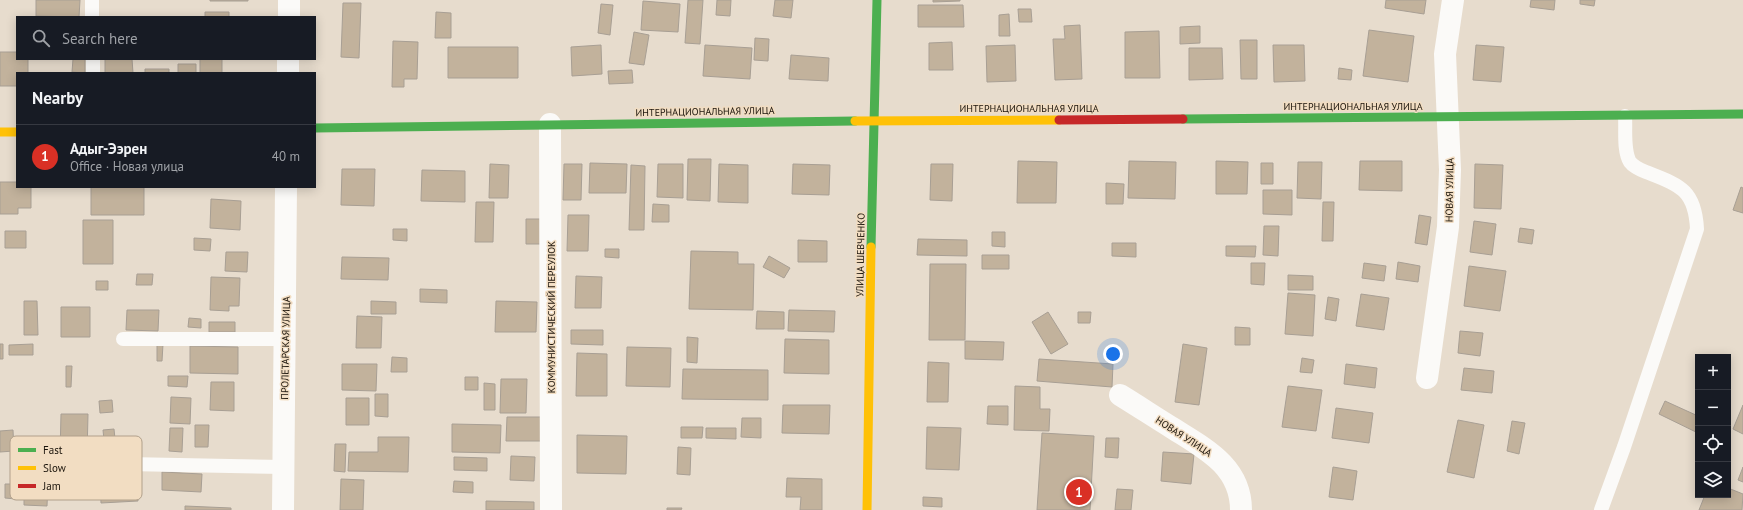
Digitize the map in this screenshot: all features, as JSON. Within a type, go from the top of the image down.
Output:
[{"type":"street","points":[[289,0],[289,16]]},
{"type":"street","name":"УЛИЦА ШЕВЧЕНКО","points":[[867,510],[877,0]]},
{"type":"street","name":"НОВАЯ УЛИЦА","points":[[1426,378],[1448,227],[1450,170],[1445,54],[1453,0]]},
{"type":"street","points":[[288,60],[288,72]]},
{"type":"street","name":"ИНТЕРНАЦИОНАЛЬНАЯ УЛИЦА","points":[[316,128],[550,124],[1743,114]]},
{"type":"street","name":"КОММУНИСТИЧЕСКИЙ ПЕРЕУЛОК","points":[[550,124],[551,510]]},
{"type":"street","points":[[0,132],[16,132]]},
{"type":"street","name":"ПРОЛЕТАРСКАЯ УЛИЦА","points":[[283,510],[286,188]]},
{"type":"street","name":"НОВАЯ УЛИЦА","points":[[1120,395],[1213,454],[1227,469],[1237,484],[1241,510]]},
{"type":"lane","points":[[92,0],[92,16]]},
{"type":"lane","points":[[93,60],[93,72]]},
{"type":"lane","points":[[1601,510],[1624,447],[1697,229],[1696,212],[1689,195],[1675,184],[1641,170],[1631,163],[1627,152],[1625,116]]},
{"type":"lane","points":[[123,340],[285,339]]},
{"type":"lane","points":[[142,464],[284,467]]},
{"type":"building","points":[[36,0],[80,0],[79,16],[36,16]]},
{"type":"building","points":[[248,0],[248,1],[210,1]]},
{"type":"building","points":[[688,0],[703,0],[700,44],[685,43]]},
{"type":"building","points":[[717,0],[731,0],[730,16],[716,15]]},
{"type":"building","points":[[775,0],[793,0],[791,18],[773,16]]},
{"type":"building","points":[[933,0],[960,0],[960,1],[933,2]]},
{"type":"building","points":[[1386,0],[1426,0],[1424,14],[1385,8]]},
{"type":"building","points":[[1531,0],[1555,0],[1554,10],[1530,7]]},
{"type":"building","points":[[1580,0],[1595,0],[1594,6],[1580,4]]},
{"type":"building","points":[[643,1],[680,4],[678,32],[641,30]]},
{"type":"building","points":[[343,3],[361,3],[359,58],[341,57]]},
{"type":"building","points":[[601,4],[613,5],[610,35],[598,33]]},
{"type":"building","points":[[918,5],[963,5],[964,27],[918,27]]},
{"type":"building","points":[[1018,9],[1031,9],[1032,22],[1019,22]]},
{"type":"building","points":[[205,12],[229,12],[229,16],[205,16]]},
{"type":"building","points":[[436,12],[451,13],[451,38],[435,38]]},
{"type":"building","points":[[1009,14],[1010,36],[999,36],[999,15]]},
{"type":"building","points":[[1080,25],[1082,79],[1055,80],[1053,39],[1065,39],[1064,26]]},
{"type":"building","points":[[1200,26],[1200,43],[1180,44],[1180,27]]},
{"type":"building","points":[[1369,30],[1414,36],[1408,82],[1363,76]]},
{"type":"building","points":[[1159,31],[1160,78],[1125,78],[1125,32]]},
{"type":"building","points":[[634,32],[649,35],[644,65],[629,63]]},
{"type":"building","points":[[755,38],[769,39],[768,61],[754,60]]},
{"type":"building","points":[[1240,40],[1257,40],[1257,79],[1241,79]]},
{"type":"building","points":[[393,41],[418,42],[417,79],[404,79],[404,87],[392,87]]},
{"type":"building","points":[[952,42],[953,70],[929,70],[929,43]]},
{"type":"building","points":[[601,45],[602,74],[572,76],[571,47]]},
{"type":"building","points":[[705,45],[752,48],[750,79],[703,76]]},
{"type":"building","points":[[1015,45],[1016,81],[987,82],[986,46]]},
{"type":"building","points":[[1273,45],[1304,45],[1305,81],[1274,82]]},
{"type":"building","points":[[1476,45],[1504,47],[1501,82],[1473,80]]},
{"type":"building","points":[[448,47],[518,47],[518,78],[448,78]]},
{"type":"building","points":[[1189,48],[1222,48],[1223,79],[1189,80]]},
{"type":"building","points":[[0,52],[16,52],[16,60],[28,60],[28,72],[16,72],[16,86],[0,86]]},
{"type":"building","points":[[791,55],[829,58],[828,81],[789,79]]},
{"type":"building","points":[[73,60],[85,60],[85,72],[72,72]]},
{"type":"building","points":[[105,60],[132,60],[133,72],[105,72]]},
{"type":"building","points":[[200,60],[222,60],[222,72],[200,72]]},
{"type":"building","points":[[178,64],[196,64],[196,72],[178,72]]},
{"type":"building","points":[[1339,68],[1352,70],[1351,80],[1338,79]]},
{"type":"building","points":[[145,69],[169,69],[169,72],[145,72]]},
{"type":"building","points":[[632,70],[633,83],[609,84],[608,71]]},
{"type":"building","points":[[688,159],[711,159],[710,201],[687,200]]},
{"type":"building","points":[[1018,161],[1057,162],[1056,203],[1017,203]]},
{"type":"building","points":[[1129,161],[1176,162],[1175,199],[1128,198]]},
{"type":"building","points":[[1216,161],[1248,162],[1247,194],[1216,194]]},
{"type":"building","points":[[1360,161],[1402,161],[1402,191],[1359,190]]},
{"type":"building","points":[[1298,162],[1322,162],[1321,199],[1297,198]]},
{"type":"building","points":[[590,163],[627,164],[626,193],[589,193]]},
{"type":"building","points":[[1261,163],[1273,163],[1273,184],[1261,184]]},
{"type":"building","points":[[490,164],[509,165],[508,198],[489,198]]},
{"type":"building","points":[[564,164],[582,164],[581,200],[563,200]]},
{"type":"building","points":[[658,164],[683,164],[683,198],[657,197]]},
{"type":"building","points":[[719,164],[748,165],[748,203],[718,202]]},
{"type":"building","points":[[793,164],[830,165],[829,195],[792,194]]},
{"type":"building","points":[[931,164],[953,164],[952,201],[930,200]]},
{"type":"building","points":[[1475,164],[1503,165],[1501,209],[1474,208]]},
{"type":"building","points":[[631,165],[645,166],[644,230],[629,230]]},
{"type":"building","points":[[342,169],[375,169],[374,206],[341,205]]},
{"type":"building","points":[[422,170],[465,171],[465,202],[421,201]]},
{"type":"building","points":[[0,182],[16,182],[16,188],[31,188],[31,208],[18,208],[18,214],[0,214]]},
{"type":"building","points":[[1106,183],[1124,184],[1123,204],[1106,204]]},
{"type":"building","points":[[1741,187],[1743,188],[1743,213],[1733,210]]},
{"type":"building","points":[[91,188],[144,188],[144,215],[91,215]]},
{"type":"building","points":[[1263,190],[1292,190],[1292,215],[1263,214]]},
{"type":"building","points":[[211,199],[241,201],[240,230],[210,228]]},
{"type":"building","points":[[476,202],[494,202],[493,242],[475,242]]},
{"type":"building","points":[[1323,202],[1334,202],[1333,241],[1322,241]]},
{"type":"building","points":[[653,204],[669,205],[669,222],[652,222]]},
{"type":"building","points":[[568,215],[589,215],[588,251],[567,251]]},
{"type":"building","points":[[1419,215],[1431,217],[1427,245],[1415,243]]},
{"type":"building","points":[[526,219],[542,219],[542,244],[526,244]]},
{"type":"building","points":[[83,220],[113,220],[113,264],[83,264]]},
{"type":"building","points":[[1474,221],[1496,224],[1492,255],[1470,252]]},
{"type":"building","points":[[1264,226],[1279,226],[1278,256],[1263,255]]},
{"type":"building","points":[[1520,228],[1534,230],[1532,244],[1518,242]]},
{"type":"building","points":[[393,229],[407,229],[407,241],[393,240]]},
{"type":"building","points":[[5,231],[26,231],[26,248],[5,248]]},
{"type":"building","points":[[992,232],[1005,232],[1005,247],[992,246]]},
{"type":"building","points":[[194,238],[211,239],[210,251],[194,250]]},
{"type":"building","points":[[918,239],[967,240],[967,256],[917,255]]},
{"type":"building","points":[[798,240],[827,241],[827,262],[798,262]]},
{"type":"building","points":[[1112,243],[1136,243],[1136,257],[1112,256]]},
{"type":"building","points":[[1226,246],[1256,246],[1255,257],[1226,256]]},
{"type":"building","points":[[605,249],[619,249],[619,258],[605,257]]},
{"type":"building","points":[[691,251],[738,252],[738,264],[754,264],[753,310],[689,309]]},
{"type":"building","points":[[226,252],[248,252],[247,272],[225,271]]},
{"type":"building","points":[[982,255],[1009,255],[1009,269],[982,269]]},
{"type":"building","points":[[769,256],[790,268],[784,278],[763,267]]},
{"type":"building","points":[[342,257],[389,258],[388,280],[341,279]]},
{"type":"building","points":[[1398,262],[1420,266],[1418,282],[1396,279]]},
{"type":"building","points":[[1251,263],[1265,263],[1264,285],[1251,284]]},
{"type":"building","points":[[1364,263],[1386,266],[1384,281],[1362,278]]},
{"type":"building","points":[[930,264],[966,264],[965,340],[929,340]]},
{"type":"building","points":[[1469,266],[1506,271],[1500,311],[1464,306]]},
{"type":"building","points":[[137,274],[153,274],[152,285],[136,285]]},
{"type":"building","points":[[1288,275],[1313,276],[1313,290],[1288,290]]},
{"type":"building","points":[[576,276],[602,277],[601,308],[575,308]]},
{"type":"building","points":[[211,277],[240,278],[239,306],[229,306],[229,311],[210,310]]},
{"type":"building","points":[[96,281],[108,281],[108,290],[96,290]]},
{"type":"building","points":[[420,289],[447,290],[447,303],[420,302]]},
{"type":"building","points":[[1288,293],[1315,295],[1313,336],[1285,334]]},
{"type":"building","points":[[1361,294],[1389,298],[1384,330],[1356,326]]},
{"type":"building","points":[[1328,297],[1339,299],[1336,321],[1325,319]]},
{"type":"building","points":[[24,301],[37,301],[38,335],[24,335]]},
{"type":"building","points":[[371,301],[396,302],[396,314],[371,314]]},
{"type":"building","points":[[496,301],[537,302],[536,332],[495,332]]},
{"type":"building","points":[[61,307],[90,307],[90,337],[61,337]]},
{"type":"building","points":[[127,310],[159,310],[158,331],[126,330]]},
{"type":"building","points":[[789,310],[835,311],[834,332],[788,331]]},
{"type":"building","points":[[757,311],[784,312],[784,329],[756,329]]},
{"type":"building","points":[[1048,312],[1068,344],[1051,354],[1032,322]]},
{"type":"building","points":[[1078,312],[1091,312],[1090,323],[1078,323]]},
{"type":"building","points":[[357,316],[382,317],[381,348],[356,348]]},
{"type":"building","points":[[189,318],[201,319],[201,328],[188,327]]},
{"type":"building","points":[[209,322],[235,322],[235,332],[209,332]]},
{"type":"building","points":[[1235,327],[1250,328],[1250,345],[1235,345]]},
{"type":"building","points":[[571,330],[603,330],[603,345],[571,344]]},
{"type":"building","points":[[1460,331],[1483,333],[1480,356],[1458,353]]},
{"type":"building","points":[[687,337],[698,338],[697,363],[687,362]]},
{"type":"building","points":[[785,339],[829,340],[829,374],[784,373]]},
{"type":"building","points":[[965,341],[1004,342],[1003,360],[965,359]]},
{"type":"building","points":[[0,344],[3,344],[3,359],[0,359]]},
{"type":"building","points":[[33,344],[33,355],[9,355],[9,345]]},
{"type":"building","points":[[157,344],[163,344],[162,361],[157,361]]},
{"type":"building","points":[[1183,344],[1207,348],[1199,405],[1175,402]]},
{"type":"building","points":[[190,346],[238,347],[238,374],[190,373]]},
{"type":"building","points":[[627,347],[671,348],[670,387],[626,386]]},
{"type":"building","points":[[577,353],[607,354],[607,396],[576,396]]},
{"type":"building","points":[[392,357],[407,358],[407,372],[391,372]]},
{"type":"building","points":[[1302,358],[1314,360],[1312,373],[1300,372]]},
{"type":"building","points":[[1039,359],[1113,364],[1112,387],[1037,381]]},
{"type":"building","points":[[928,362],[949,363],[948,402],[927,402]]},
{"type":"building","points":[[342,364],[377,364],[376,391],[342,390]]},
{"type":"building","points":[[1346,364],[1377,368],[1375,388],[1344,384]]},
{"type":"building","points":[[66,366],[72,366],[71,387],[66,387]]},
{"type":"building","points":[[1464,368],[1494,371],[1492,393],[1461,390]]},
{"type":"building","points":[[683,369],[768,370],[768,400],[682,399]]},
{"type":"building","points":[[168,376],[188,376],[187,387],[168,386]]},
{"type":"building","points":[[465,377],[478,377],[478,390],[465,390]]},
{"type":"building","points":[[501,379],[527,379],[526,413],[500,413]]},
{"type":"building","points":[[211,382],[234,382],[234,411],[210,410]]},
{"type":"building","points":[[484,383],[495,384],[495,410],[484,410]]},
{"type":"building","points":[[1015,386],[1040,387],[1040,409],[1050,409],[1049,431],[1014,430]]},
{"type":"building","points":[[1288,386],[1322,390],[1316,431],[1282,427]]},
{"type":"building","points":[[375,394],[388,394],[388,417],[375,416]]},
{"type":"building","points":[[171,397],[191,398],[190,424],[170,423]]},
{"type":"building","points":[[346,398],[369,398],[369,425],[346,425]]},
{"type":"building","points":[[112,400],[113,412],[100,413],[99,401]]},
{"type":"building","points":[[1665,401],[1695,415],[1695,432],[1659,414]]},
{"type":"building","points":[[783,405],[830,405],[829,434],[782,433]]},
{"type":"building","points":[[1743,405],[1743,434],[1733,429]]},
{"type":"building","points":[[988,406],[1008,406],[1008,425],[987,424]]},
{"type":"building","points":[[1336,408],[1373,413],[1369,443],[1332,438]]},
{"type":"building","points":[[61,414],[88,414],[87,436],[60,436]]},
{"type":"building","points":[[507,417],[544,417],[543,441],[506,441]]},
{"type":"building","points":[[742,418],[761,418],[761,438],[741,437]]},
{"type":"building","points":[[1458,420],[1484,425],[1474,478],[1447,472]]},
{"type":"building","points":[[1512,421],[1525,423],[1519,454],[1507,451]]},
{"type":"building","points":[[452,424],[501,425],[500,453],[452,452]]},
{"type":"building","points":[[195,425],[209,425],[208,447],[195,447]]},
{"type":"building","points":[[681,427],[703,427],[702,438],[681,438]]},
{"type":"building","points":[[927,427],[961,428],[959,470],[926,469]]},
{"type":"building","points":[[170,428],[183,428],[182,452],[169,451]]},
{"type":"building","points":[[706,428],[736,428],[736,439],[706,438]]},
{"type":"building","points":[[114,429],[115,436],[104,436],[103,430]]},
{"type":"building","points":[[13,430],[13,436],[10,436],[10,451],[0,452],[0,431]]},
{"type":"building","points":[[1042,433],[1094,436],[1090,510],[1037,510]]},
{"type":"building","points":[[577,435],[627,436],[626,474],[577,473]]},
{"type":"building","points":[[378,437],[409,437],[408,472],[348,471],[349,452],[378,452]]},
{"type":"building","points":[[1106,438],[1119,438],[1118,458],[1105,457]]},
{"type":"building","points":[[335,444],[346,444],[345,472],[334,471]]},
{"type":"building","points":[[678,447],[691,448],[690,475],[677,474]]},
{"type":"building","points":[[1163,452],[1194,454],[1191,484],[1161,481]]},
{"type":"building","points":[[511,456],[535,457],[534,481],[510,480]]},
{"type":"building","points":[[454,457],[487,458],[487,471],[454,470]]},
{"type":"building","points":[[1333,467],[1357,471],[1353,500],[1329,497]]},
{"type":"building","points":[[1743,467],[1743,482],[1738,480]]},
{"type":"building","points":[[162,472],[202,474],[201,492],[162,490]]},
{"type":"building","points":[[787,478],[822,479],[822,510],[800,510],[801,497],[786,497]]},
{"type":"building","points":[[341,479],[364,480],[363,510],[340,510]]},
{"type":"building","points":[[454,481],[473,482],[473,493],[453,492]]},
{"type":"building","points":[[5,484],[10,484],[10,498],[5,498]]},
{"type":"building","points":[[1117,489],[1133,490],[1131,510],[1115,510]]},
{"type":"building","points":[[1731,489],[1743,494],[1742,510],[1699,510],[1704,498],[1731,498]]},
{"type":"building","points":[[923,497],[942,498],[942,507],[923,506]]},
{"type":"building","points":[[24,500],[47,500],[47,506],[24,505]]},
{"type":"building","points":[[101,500],[138,500],[138,501],[101,503]]},
{"type":"building","points":[[486,501],[534,502],[534,510],[486,510]]},
{"type":"building","points":[[185,506],[231,508],[231,510],[185,510]]},
{"type":"building","points":[[667,508],[682,508],[681,510],[667,510]]},
{"type":"traffic: fast","points":[[871,247],[877,0]]},
{"type":"traffic: fast","points":[[1183,119],[1743,114]]},
{"type":"traffic: fast","points":[[316,128],[855,121]]},
{"type":"traffic: slow","points":[[855,121],[1059,120]]},
{"type":"traffic: slow","points":[[0,132],[16,132]]},
{"type":"traffic: slow","points":[[867,510],[871,247]]},
{"type":"traffic: jam","points":[[1059,120],[1183,119]]},
{"type":"place","name":"Адыг-Ээрен","points":[[1079,492]]}]
